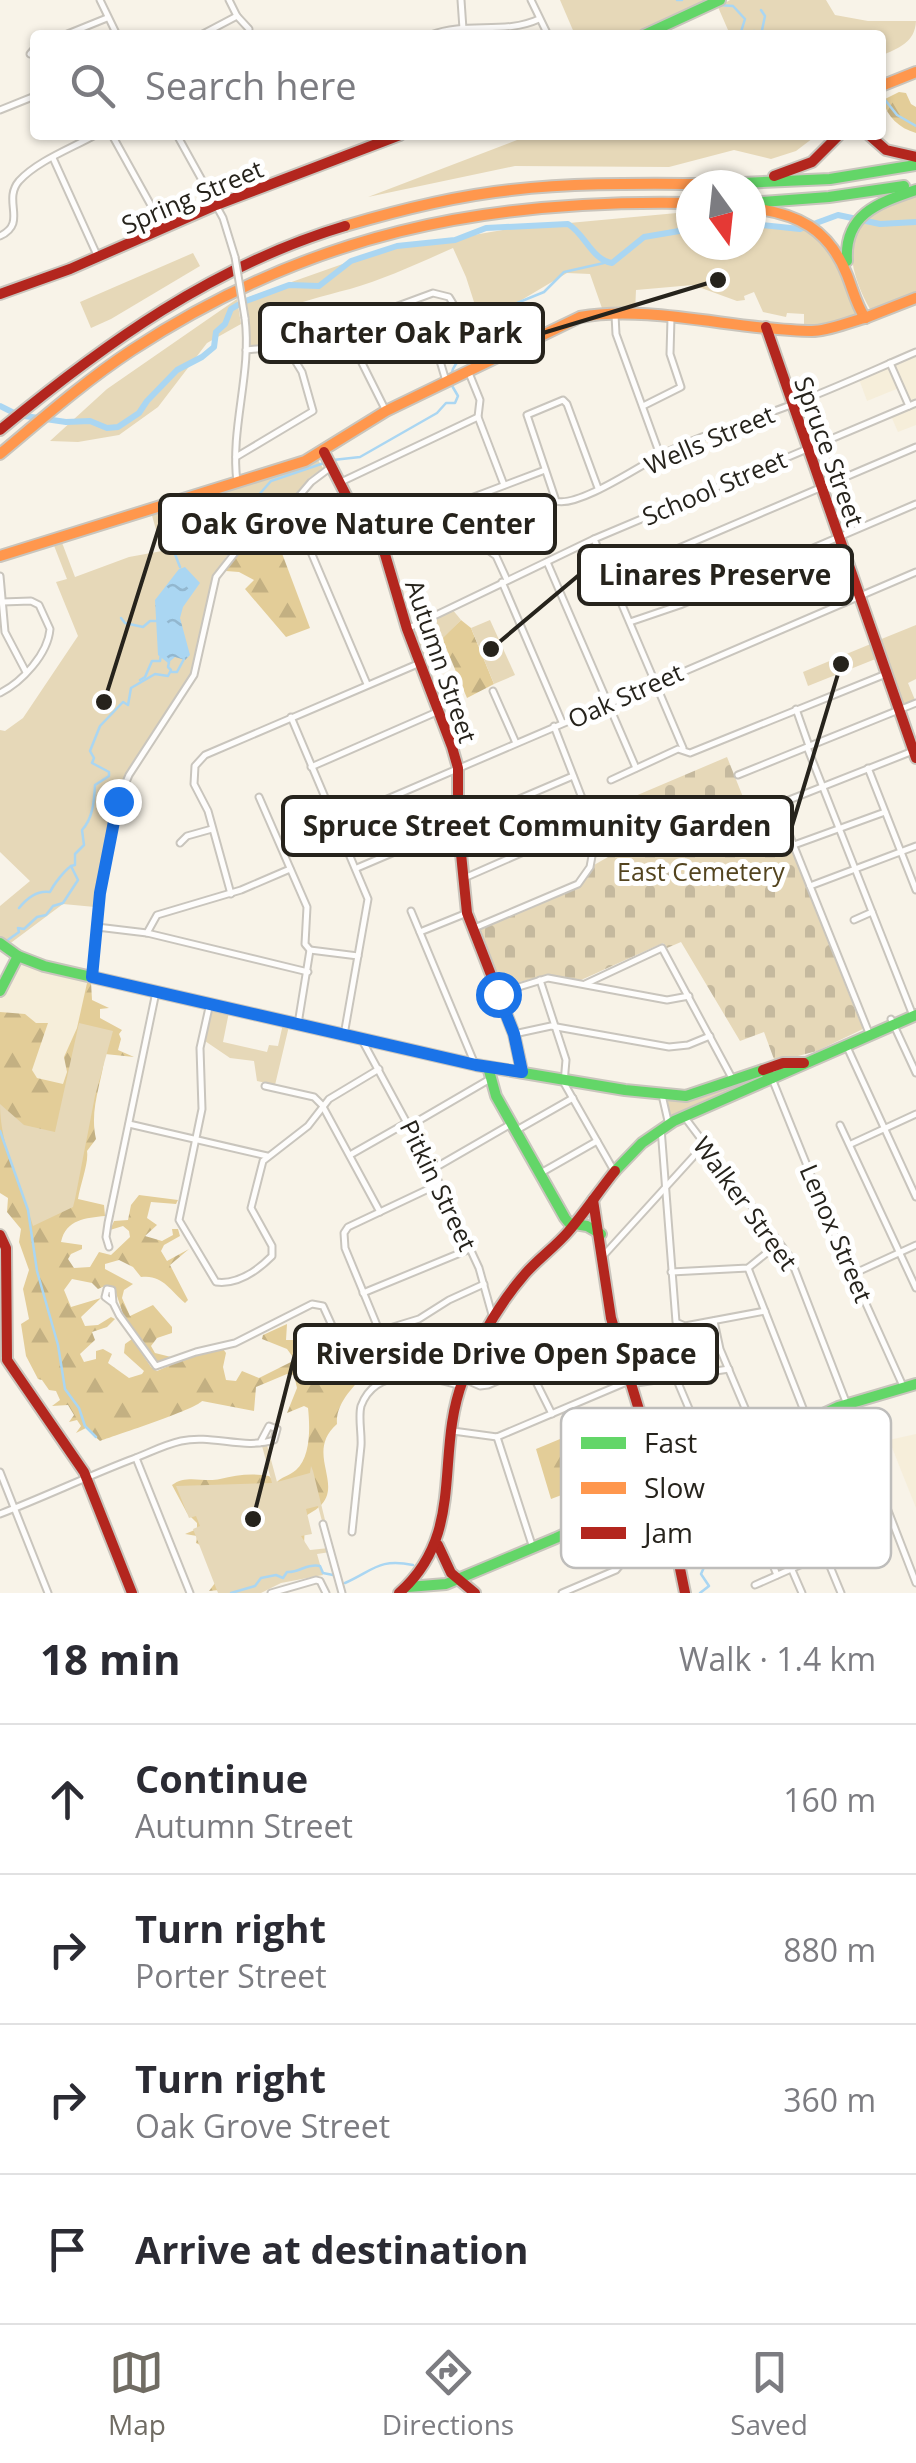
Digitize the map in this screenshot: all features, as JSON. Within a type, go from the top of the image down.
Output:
[{"type":"main road","points":[[655,30],[720,0]]},
{"type":"main road","points":[[886,81],[916,69]]},
{"type":"main road","points":[[886,82],[916,83]]},
{"type":"main road","name":"Spring Street","points":[[0,294],[98,258],[216,204],[387,140]]},
{"type":"main road","points":[[669,184],[786,174],[817,158],[834,140]]},
{"type":"main road","points":[[875,140],[888,151],[916,157]]},
{"type":"main road","points":[[1,427],[100,349],[164,307],[246,264],[315,236],[388,213],[478,194],[556,185],[806,181],[916,165]]},
{"type":"main road","points":[[766,203],[916,187]]},
{"type":"main road","points":[[865,318],[845,251],[853,224],[879,203],[916,187]]},
{"type":"main road","points":[[0,462],[58,406],[118,360],[189,315],[268,276],[340,248],[406,228],[486,212],[566,204],[676,203]]},
{"type":"main road","points":[[766,208],[819,229],[836,249],[865,318]]},
{"type":"main road","points":[[0,556],[324,452],[386,411],[580,317],[615,314],[822,331],[916,298]]},
{"type":"main road","name":"Spruce Street","points":[[766,327],[915,753]]},
{"type":"main road","points":[[0,454],[30,432]]},
{"type":"main road","name":"Autumn Street","points":[[324,452],[349,500],[376,534],[388,562],[406,629],[458,768],[458,824],[467,914],[514,1034],[517,1071]]},
{"type":"main road","points":[[0,943],[18,956],[92,977],[476,1065],[490,1078],[513,1128],[565,1218],[601,1234]]},
{"type":"main road","points":[[0,992],[18,956]]},
{"type":"main road","points":[[490,1078],[517,1071],[686,1096],[806,1063],[914,1012]]},
{"type":"main road","points":[[490,1078],[517,1071]]},
{"type":"main road","points":[[404,1590],[419,1579],[438,1545],[462,1382],[517,1284],[574,1225],[614,1171],[665,1126],[767,1074]]},
{"type":"main road","points":[[592,1200],[601,1234],[613,1331],[638,1408]]},
{"type":"main road","points":[[0,1235],[6,1248],[6,1360],[86,1477],[132,1593]]},
{"type":"main road","points":[[838,1408],[916,1384]]},
{"type":"main road","points":[[404,1590],[435,1587],[561,1535]]},
{"type":"main road","points":[[438,1545],[456,1578],[475,1593]]},
{"type":"main road","points":[[681,1568],[686,1593]]},
{"type":"main road","points":[[419,1579],[456,1578]]},
{"type":"street","points":[[100,0],[114,30]]},
{"type":"street","points":[[229,0],[249,29]]},
{"type":"street","points":[[462,0],[463,29]]},
{"type":"street","points":[[531,0],[545,30]]},
{"type":"street","points":[[210,30],[237,16]]},
{"type":"street","points":[[77,30],[107,18]]},
{"type":"street","points":[[458,30],[518,27],[539,19]]},
{"type":"street","points":[[0,110],[30,98]]},
{"type":"street","points":[[0,236],[12,230],[16,222],[12,201],[22,178],[87,140]]},
{"type":"street","points":[[115,140],[164,230]]},
{"type":"street","points":[[181,140],[216,204],[235,258],[246,350],[237,482]]},
{"type":"street","points":[[53,158],[98,258]]},
{"type":"street","points":[[386,411],[354,344],[357,328],[368,317],[433,293],[449,298],[459,323],[457,332],[437,351],[446,381]]},
{"type":"street","points":[[615,314],[616,334],[660,456]]},
{"type":"street","points":[[643,406],[681,387],[670,354],[671,318]]},
{"type":"street","points":[[236,457],[313,412],[302,372],[286,346],[246,350]]},
{"type":"street","name":"Wells Street","points":[[545,470],[559,503],[660,456],[916,352]]},
{"type":"street","points":[[890,363],[912,405]]},
{"type":"street","points":[[468,370],[480,400],[478,417],[504,485]]},
{"type":"street","points":[[376,534],[402,523],[413,511],[442,508],[545,470],[526,414],[563,400],[598,488]]},
{"type":"street","name":"School Street","points":[[406,629],[594,539],[912,405]]},
{"type":"street","points":[[341,482],[478,417]]},
{"type":"street","points":[[611,578],[916,447]]},
{"type":"street","points":[[92,977],[110,836],[123,788],[194,675],[216,578],[238,550],[278,521],[311,482],[332,466]]},
{"type":"street","points":[[466,499],[484,546],[496,556],[563,722]]},
{"type":"street","points":[[630,622],[680,605],[916,504]]},
{"type":"street","points":[[594,539],[683,748],[690,752],[886,674]]},
{"type":"street","points":[[308,545],[367,684]]},
{"type":"street","points":[[547,562],[636,768]]},
{"type":"street","name":"Oak Street","points":[[336,821],[916,572]]},
{"type":"street","points":[[0,576],[5,632],[26,672]]},
{"type":"street","points":[[0,693],[20,682],[45,646],[50,629],[39,605],[30,601],[2,602]]},
{"type":"street","points":[[230,894],[212,828],[194,784],[199,761],[290,717],[420,663]]},
{"type":"street","points":[[493,692],[516,743]]},
{"type":"street","points":[[738,775],[916,703]]},
{"type":"street","points":[[796,708],[822,786],[914,1012]]},
{"type":"street","points":[[312,767],[439,711]]},
{"type":"street","points":[[290,717],[368,899],[344,1034]]},
{"type":"street","points":[[472,928],[578,884],[586,876],[596,834],[554,726]]},
{"type":"street","points":[[611,780],[683,748]]},
{"type":"street","points":[[756,813],[915,753]]},
{"type":"street","points":[[868,768],[916,890]]},
{"type":"street","points":[[357,868],[573,776]]},
{"type":"street","points":[[260,797],[307,907],[306,944],[310,950],[298,1024]]},
{"type":"street","points":[[777,804],[869,1033]]},
{"type":"street","points":[[794,846],[886,812]]},
{"type":"street","points":[[462,879],[592,822]]},
{"type":"street","points":[[180,843],[187,836],[212,828]]},
{"type":"street","points":[[810,886],[916,846]]},
{"type":"street","points":[[147,933],[157,915],[230,894],[291,868]]},
{"type":"street","points":[[411,911],[476,1065]]},
{"type":"street","points":[[854,920],[872,912]]},
{"type":"street","points":[[420,932],[467,914]]},
{"type":"street","points":[[97,927],[147,933],[308,972]]},
{"type":"street","points":[[585,984],[662,948],[733,1080]]},
{"type":"street","points":[[310,950],[358,956]]},
{"type":"street","points":[[498,994],[557,978],[667,1000],[688,996]]},
{"type":"street","points":[[540,980],[566,1060],[564,1084],[614,1171]]},
{"type":"street","points":[[108,1247],[106,1237],[156,992]]},
{"type":"street","points":[[210,1003],[200,1048],[204,1096],[180,1220],[213,1278],[221,1283],[254,1272],[272,1256],[272,1246],[251,1208],[259,1170],[268,1157],[308,1126],[322,1105],[380,1069]]},
{"type":"street","points":[[893,1022],[916,1073]]},
{"type":"street","points":[[514,1034],[556,1026],[669,1047],[710,1036]]},
{"type":"street","name":"Pitkin Street","points":[[360,1038],[440,1184],[484,1284],[494,1323]]},
{"type":"street","points":[[371,1054],[377,1041]]},
{"type":"street","points":[[846,1044],[916,1198]]},
{"type":"street","name":"Lenox Street","points":[[767,1074],[903,1386]]},
{"type":"street","points":[[350,1155],[490,1078]]},
{"type":"street","points":[[265,1086],[314,1098],[322,1105],[380,1212]]},
{"type":"street","points":[[662,1095],[674,1318],[680,1326],[764,1311]]},
{"type":"street","points":[[432,1169],[572,1098]]},
{"type":"street","points":[[850,1145],[916,1114]]},
{"type":"street","name":"Walker Street","points":[[684,1116],[797,1271],[849,1408]]},
{"type":"street","points":[[129,1124],[268,1157]]},
{"type":"street","points":[[840,1125],[916,1288]]},
{"type":"street","points":[[539,1174],[597,1141]]},
{"type":"street","points":[[604,1255],[704,1145]]},
{"type":"street","points":[[380,1335],[346,1248],[344,1233],[348,1227],[440,1184]]},
{"type":"street","points":[[671,1272],[748,1268],[779,1243]]},
{"type":"street","points":[[853,1274],[916,1245]]},
{"type":"street","points":[[363,1292],[470,1248]]},
{"type":"street","points":[[748,1268],[803,1408]]},
{"type":"street","points":[[113,1303],[156,1366],[235,1343],[312,1304],[323,1306],[328,1312],[338,1339],[345,1346],[357,1348],[484,1284]]},
{"type":"street","points":[[714,1321],[745,1408]]},
{"type":"street","points":[[494,1323],[516,1342],[552,1414]]},
{"type":"street","points":[[352,1532],[361,1406],[378,1386],[396,1377],[414,1376],[488,1386],[613,1331]]},
{"type":"street","points":[[566,1408],[629,1382],[729,1369]]},
{"type":"street","points":[[676,1378],[689,1408]]},
{"type":"street","points":[[453,1432],[498,1437],[561,1410]]},
{"type":"street","points":[[498,1437],[533,1548]]},
{"type":"street","points":[[0,1514],[178,1442],[211,1438],[260,1443]]},
{"type":"street","points":[[136,1458],[190,1593]]},
{"type":"street","points":[[0,1472],[48,1593]]},
{"type":"street","name":"Walker Street","points":[[891,1518],[916,1583]]},
{"type":"street","points":[[324,1524],[342,1593]]},
{"type":"street","points":[[562,1593],[618,1568]]},
{"type":"street","points":[[774,1568],[777,1575]]},
{"type":"street","points":[[755,1585],[796,1568]]},
{"type":"street","points":[[831,1568],[841,1593]]},
{"type":"street","points":[[792,1570],[802,1593]]},
{"type":"street","points":[[271,1593],[316,1580],[326,1593]]},
{"type":"street","points":[[421,1593],[435,1587]]},
{"type":"shaded area","points":[[916,355],[916,425],[898,432],[891,416],[907,409],[899,388],[867,401],[859,379]]},
{"type":"shaded area","points":[[20,961],[88,980],[55,1132],[0,1104],[0,999]]},
{"type":"shaded area","points":[[916,1434],[916,1508],[891,1445],[891,1440]]},
{"type":"green space","points":[[560,0],[712,0],[645,30],[573,30]]},
{"type":"green space","points":[[730,0],[826,0],[835,15],[868,21],[916,21],[909,40],[886,54],[886,30],[728,30],[718,7]]},
{"type":"green space","points":[[906,93],[916,107],[916,133],[887,112],[886,98]]},
{"type":"green space","points":[[517,140],[810,140],[796,151],[771,159],[734,150],[669,167],[515,166],[368,197]]},
{"type":"green space","points":[[916,196],[916,293],[870,309],[852,259],[854,233],[860,221],[875,209]]},
{"type":"green space","points":[[676,213],[676,260],[766,260],[766,224],[793,229],[808,227],[832,252],[857,315],[821,327],[804,324],[804,314],[787,313],[786,317],[763,312],[754,292],[737,301],[693,285],[636,290],[635,313],[603,311],[590,274],[567,273],[498,314],[486,315],[482,327],[453,248],[376,280],[274,312],[288,344],[250,346],[246,298],[371,254],[515,228]]},
{"type":"green space","points":[[193,253],[200,266],[91,328],[80,302]]},
{"type":"green space","points":[[237,299],[241,324],[207,343],[158,407],[119,435],[78,442],[50,441],[107,389]]},
{"type":"green space","points":[[318,460],[323,468],[309,478],[280,515],[231,550],[215,573],[191,674],[119,790],[95,907],[63,904],[8,945],[0,938],[0,906],[30,881],[0,852],[0,730],[5,731],[23,718],[78,636],[56,582],[67,579],[53,543],[61,540],[75,577],[129,557],[162,551],[151,512]]},
{"type":"green space","points":[[302,499],[313,515],[293,522],[277,540],[310,628],[286,637],[245,589],[254,580],[239,572],[226,571],[226,567]]},
{"type":"green space","points":[[452,609],[461,620],[422,659],[411,631]]},
{"type":"green space","points":[[461,620],[471,628],[494,684],[467,698],[442,638]]},
{"type":"green space","points":[[490,620],[515,675],[494,684],[471,628]]},
{"type":"green space","points":[[916,625],[916,679],[908,683],[915,700],[901,706],[879,640]]},
{"type":"green space","points":[[873,643],[878,658],[808,686],[803,672]]},
{"type":"green space","name":"East Cemetery","points":[[727,757],[751,817],[775,808],[863,1029],[817,1051],[775,1062],[764,1032],[740,1041],[681,942],[667,948],[663,943],[581,980],[544,976],[499,987],[477,930],[580,885],[594,865],[629,845],[614,805]]},
{"type":"green space","points":[[91,982],[92,1000],[109,1008],[100,1009],[100,1018],[122,1030],[118,1050],[134,1057],[105,1054],[94,1117],[96,1139],[87,1151],[78,1199],[104,1205],[105,1216],[72,1224],[61,1242],[82,1245],[68,1259],[74,1268],[90,1267],[99,1252],[111,1255],[130,1237],[123,1226],[110,1230],[114,1221],[128,1220],[131,1205],[139,1195],[178,1200],[176,1204],[151,1202],[147,1218],[157,1225],[145,1236],[162,1241],[173,1235],[172,1229],[178,1229],[180,1236],[161,1251],[167,1261],[189,1249],[170,1265],[188,1300],[185,1303],[160,1280],[141,1277],[133,1267],[119,1260],[105,1264],[105,1269],[133,1284],[124,1290],[122,1298],[130,1316],[153,1305],[172,1327],[172,1333],[157,1338],[151,1346],[155,1353],[171,1357],[157,1364],[124,1317],[114,1287],[98,1289],[92,1283],[72,1279],[64,1290],[71,1307],[101,1298],[81,1317],[85,1326],[115,1319],[107,1327],[92,1332],[95,1340],[80,1354],[84,1362],[96,1359],[96,1351],[103,1349],[112,1354],[108,1363],[129,1378],[142,1374],[144,1371],[124,1353],[125,1344],[132,1339],[157,1371],[189,1357],[223,1349],[226,1380],[236,1381],[242,1371],[259,1378],[295,1360],[287,1349],[262,1339],[287,1324],[286,1340],[304,1340],[312,1360],[307,1367],[312,1372],[332,1374],[335,1361],[342,1354],[344,1366],[360,1364],[370,1369],[343,1402],[337,1424],[328,1435],[324,1446],[326,1498],[305,1517],[304,1548],[219,1590],[209,1591],[215,1583],[202,1546],[196,1543],[197,1536],[185,1534],[197,1529],[197,1523],[172,1485],[184,1480],[250,1475],[269,1476],[276,1483],[296,1470],[307,1449],[309,1423],[308,1408],[304,1406],[287,1413],[297,1388],[294,1375],[287,1374],[256,1387],[254,1411],[202,1401],[100,1441],[86,1428],[76,1433],[81,1426],[77,1420],[69,1422],[74,1415],[68,1405],[52,1406],[60,1400],[56,1391],[49,1390],[38,1379],[26,1356],[21,1324],[29,1319],[23,1289],[29,1270],[19,1242],[21,1229],[7,1212],[8,1198],[0,1193],[0,1012],[25,1014],[36,1023],[48,1023],[32,1070],[37,1078],[63,1084],[67,1072],[64,1057],[77,1028],[87,983]]},
{"type":"green space","points":[[211,1008],[229,1012],[223,1042],[267,1052],[269,1045],[278,1046],[283,1024],[289,1026],[275,1085],[257,1081],[254,1061],[230,1058],[205,1041]]},
{"type":"green space","points":[[79,1023],[113,1031],[95,1096],[75,1199],[73,1207],[33,1226],[7,1151],[0,1104],[24,1125],[55,1132]]},
{"type":"green space","points":[[762,1073],[766,1076],[669,1116],[666,1098]]},
{"type":"green space","points":[[561,1439],[561,1495],[551,1499],[536,1449]]},
{"type":"green space","points":[[267,1445],[277,1482],[310,1473],[311,1466],[325,1520],[322,1521],[318,1506],[306,1509],[312,1534],[301,1536],[310,1550],[329,1548],[330,1552],[317,1554],[323,1575],[281,1583],[261,1593],[218,1593],[193,1529],[200,1526],[196,1516],[189,1518],[176,1486],[272,1483],[262,1446]]},
{"type":"water","points":[[185,567],[200,583],[180,618],[190,655],[185,660],[175,657],[168,663],[158,655],[155,600],[179,569]]},
{"type":"waterway","points":[[677,0],[682,0]]},
{"type":"waterway","points":[[719,5],[733,6],[745,19],[742,30]]},
{"type":"waterway","points":[[761,10],[765,16],[762,30]]},
{"type":"waterway","points":[[886,101],[897,115],[916,126]]},
{"type":"waterway","points":[[766,226],[800,229],[838,215],[880,224],[916,222]]},
{"type":"waterway","points":[[0,406],[18,415],[118,427],[139,413],[177,370],[214,347],[216,332],[225,324],[231,309],[289,285],[319,286],[351,261],[397,246],[455,240],[486,228],[568,224],[599,257],[612,263],[644,237],[676,232]]},
{"type":"waterway","points":[[452,372],[461,359],[485,345],[486,321],[490,317],[502,316],[517,303],[544,292],[564,272],[604,263]]},
{"type":"waterway","points":[[333,460],[360,457],[437,413],[446,403],[455,403],[458,396],[451,384]]},
{"type":"waterway","points":[[180,567],[168,536],[172,524],[185,518],[233,516],[249,506],[271,481],[324,463]]},
{"type":"waterway","points":[[121,618],[125,623],[143,627],[158,621]]},
{"type":"waterway","points":[[140,680],[152,661],[160,661],[161,654]]},
{"type":"waterway","points":[[172,672],[177,672],[184,659]]},
{"type":"waterway","points":[[5,942],[19,932],[18,928],[24,929],[53,906],[63,903],[78,880],[71,866],[84,845],[82,830],[91,815],[95,785],[109,776],[109,772],[92,763],[90,751],[100,726],[123,702],[128,705],[131,688],[155,674],[168,676],[169,662]]},
{"type":"waterway","points":[[19,908],[33,896],[50,892],[71,866]]},
{"type":"waterway","points":[[0,1131],[28,1210],[37,1271],[58,1345],[65,1389],[79,1408],[85,1426],[96,1437]]},
{"type":"waterway","points":[[345,1583],[384,1564],[413,1565]]},
{"type":"waterway","points":[[231,1593],[255,1586],[261,1578],[283,1578],[287,1572],[311,1566],[320,1566],[323,1573],[333,1575]]},
{"type":"waterway","points":[[700,1593],[709,1586],[701,1574],[704,1568]]},
{"type":"traffic: fast","points":[[655,30],[720,0]]},
{"type":"traffic: fast","points":[[766,182],[830,179],[916,165]]},
{"type":"traffic: fast","points":[[766,202],[904,186]]},
{"type":"traffic: fast","points":[[847,261],[851,232],[857,221],[877,206],[916,190]]},
{"type":"traffic: fast","points":[[0,943],[18,956],[44,966],[476,1065],[686,1096],[763,1070],[772,1078]]},
{"type":"traffic: fast","points":[[0,991],[18,956]]},
{"type":"traffic: fast","points":[[615,1171],[642,1143],[674,1121],[916,1015]]},
{"type":"traffic: fast","points":[[488,1067],[496,1096],[565,1218],[601,1234]]},
{"type":"traffic: fast","points":[[836,1408],[916,1384]]},
{"type":"traffic: fast","points":[[408,1587],[446,1584],[561,1536]]},
{"type":"traffic: slow","points":[[886,84],[916,72]]},
{"type":"traffic: slow","points":[[345,226],[427,204],[511,190],[676,184]]},
{"type":"traffic: slow","points":[[0,454],[132,350],[198,310],[332,251],[469,217],[540,208],[676,203]]},
{"type":"traffic: slow","points":[[766,211],[797,219],[821,235],[840,259],[865,318]]},
{"type":"traffic: slow","points":[[865,318],[916,298]]},
{"type":"traffic: slow","points":[[0,556],[305,461],[386,411],[580,317],[635,314],[812,331],[865,318]]},
{"type":"traffic: jam","points":[[0,294],[387,140]]},
{"type":"traffic: jam","points":[[774,176],[812,162],[834,140]]},
{"type":"traffic: jam","points":[[875,140],[886,150],[916,157]]},
{"type":"traffic: jam","points":[[0,430],[79,367],[162,310],[250,262],[345,226]]},
{"type":"traffic: jam","points":[[766,327],[916,758]]},
{"type":"traffic: jam","points":[[324,452],[349,501],[370,525],[384,551],[407,629],[452,747],[458,768],[458,824],[467,913],[514,1034],[522,1071]]},
{"type":"traffic: jam","points":[[763,1070],[783,1063],[804,1063]]},
{"type":"traffic: jam","points":[[399,1593],[420,1570],[434,1545],[446,1492],[455,1408],[482,1338],[515,1286],[568,1232],[615,1171]]},
{"type":"traffic: jam","points":[[593,1200],[611,1318],[638,1408]]},
{"type":"traffic: jam","points":[[0,1235],[6,1248],[7,1360],[84,1472],[132,1593]]},
{"type":"traffic: jam","points":[[438,1545],[451,1573],[475,1593]]},
{"type":"traffic: jam","points":[[680,1568],[685,1593]]},
{"type":"place","name":"Charter Oak Park","points":[[718,280]]},
{"type":"place","name":"Linares Preserve","points":[[491,649]]},
{"type":"place","name":"Spruce Street Community Garden","points":[[841,664]]},
{"type":"place","name":"Oak Grove Nature Center","points":[[104,702]]},
{"type":"place","name":"Riverside Drive Open Space","points":[[253,1519]]},
{"type":"route","points":[[118,801],[100,893],[92,977],[476,1065],[522,1072],[514,1034],[498,994]]}]
